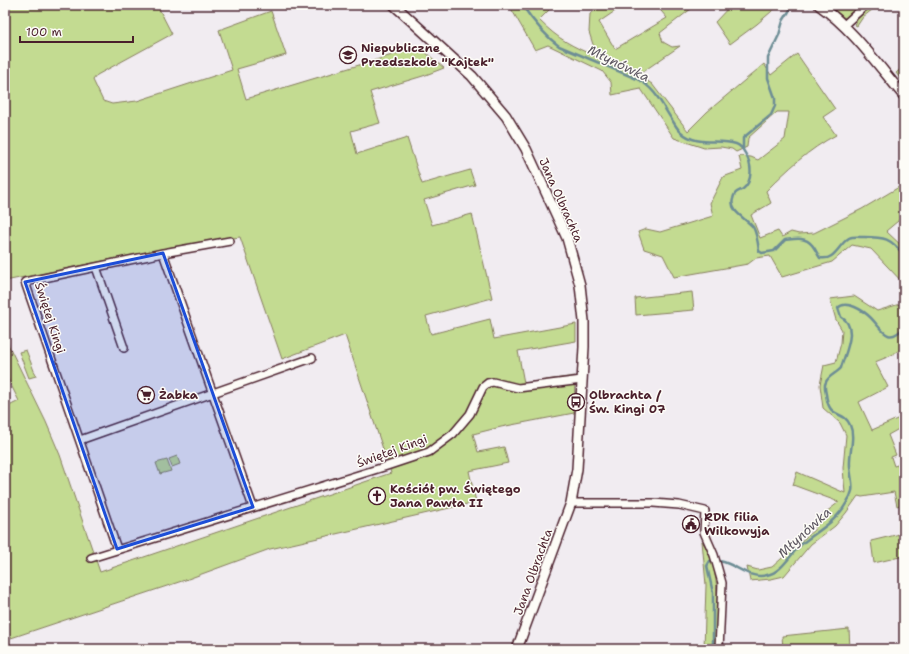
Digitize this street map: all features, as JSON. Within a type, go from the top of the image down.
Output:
[{"type":"street","name":"Jana Olbrachta","points":[[394,5],[472,76],[507,117],[526,149],[560,220],[580,285],[584,320],[577,469],[571,503],[517,649]]},
{"type":"street","points":[[818,5],[844,25],[864,46],[904,96]]},
{"type":"street","points":[[844,25],[866,5]]},
{"type":"street","points":[[124,348],[96,267],[230,241]]},
{"type":"street","points":[[163,253],[253,507]]},
{"type":"street","name":"Świętej Kingi","points":[[96,267],[25,282],[117,549]]},
{"type":"street","points":[[80,440],[312,358]]},
{"type":"street","name":"Świętej Kingi","points":[[91,558],[429,452],[448,439],[460,426],[473,408],[483,387],[488,383],[494,382],[518,388],[582,380]]},
{"type":"street","points":[[571,503],[653,503],[679,505],[705,511],[704,532],[718,566],[722,583],[719,649]]},
{"type":"highlighted area","points":[[163,253],[253,507],[117,549],[25,282]]},
{"type":"green space","points":[[5,5],[157,5],[172,34],[97,75],[93,80],[103,101],[112,104],[137,101],[232,70],[219,30],[271,11],[286,55],[237,69],[246,99],[419,47],[444,68],[370,92],[380,123],[351,131],[357,154],[407,138],[422,184],[470,170],[475,185],[424,200],[432,225],[472,214],[492,298],[426,316],[431,334],[490,319],[494,339],[576,324],[576,341],[518,351],[524,383],[575,376],[574,413],[473,434],[478,452],[504,447],[508,463],[469,471],[476,502],[270,549],[188,579],[5,640],[5,408],[19,401],[5,373],[5,338],[46,422],[60,455],[100,572],[391,473],[345,335],[282,359],[240,237],[172,247],[5,281]]},
{"type":"green space","points":[[509,5],[554,5],[539,20],[553,33],[566,42],[597,57],[589,32],[590,14],[603,5],[624,5],[599,22],[615,49],[667,18],[656,5],[696,5],[660,33],[663,42],[672,47],[680,46],[638,75],[652,84],[688,131],[707,112],[764,64],[771,75],[797,54],[835,109],[823,117],[836,135],[808,153],[766,191],[771,203],[751,215],[760,238],[778,231],[782,237],[791,232],[799,234],[814,233],[862,209],[904,184],[904,216],[886,231],[904,248],[904,284],[871,249],[852,245],[832,262],[782,277],[770,256],[756,258],[748,264],[674,277],[663,255],[644,249],[638,232],[646,229],[660,232],[713,216],[710,203],[723,177],[742,170],[739,156],[751,157],[758,160],[785,139],[789,112],[777,112],[748,138],[747,147],[736,152],[732,149],[721,147],[704,148],[674,138],[641,89],[612,95],[611,82],[602,71],[548,45],[535,50]]},
{"type":"green space","points":[[731,5],[779,5],[730,44],[715,22]]},
{"type":"green space","points":[[828,5],[858,5],[855,7],[857,9],[846,19]]},
{"type":"green space","points":[[871,5],[878,5],[863,17],[857,26],[855,25],[858,17]]},
{"type":"green space","points":[[904,66],[904,83],[896,73]]},
{"type":"green space","points":[[692,292],[694,310],[636,315],[635,298]]},
{"type":"green space","points":[[854,296],[877,311],[903,303],[904,300],[904,347],[890,356],[875,362],[888,387],[859,402],[872,430],[904,416],[904,426],[888,435],[896,455],[891,457],[894,466],[904,463],[904,504],[897,506],[894,492],[862,497],[858,496],[835,526],[811,544],[784,576],[750,581],[747,567],[758,570],[772,567],[816,528],[812,523],[839,502],[793,485],[797,472],[845,493],[843,468],[846,435],[840,423],[823,408],[820,385],[824,365],[836,362],[841,343],[842,330],[836,320],[830,299]]},
{"type":"green space","points":[[26,350],[36,376],[29,378],[19,352]]},
{"type":"green space","points":[[177,456],[180,464],[172,467],[169,459]]},
{"type":"green space","points":[[167,460],[171,471],[160,474],[156,463]]},
{"type":"green space","points":[[904,533],[904,556],[874,563],[871,541]]},
{"type":"green space","points":[[702,541],[709,553],[716,580],[717,607],[715,649],[704,649],[706,585]]},
{"type":"green space","points":[[849,629],[850,649],[783,649],[782,636]]},
{"type":"waterway","name":"Młynówka","points":[[522,5],[530,17],[548,37],[559,46],[637,79],[649,87],[657,96],[678,129],[687,137],[701,141],[729,142],[741,147],[748,159],[750,177],[746,186],[736,192],[732,204],[739,215],[753,227],[759,251],[762,253],[774,251],[785,240],[803,239],[809,242],[820,258],[825,258],[833,255],[849,238],[877,237],[891,242],[904,255]]},
{"type":"waterway","points":[[743,149],[743,138],[771,115],[775,106],[775,98],[768,78],[768,58],[779,35],[783,21],[793,5]]},
{"type":"waterway","name":"Młynówka","points":[[713,649],[713,593],[707,566],[710,561],[725,562],[752,575],[759,576],[773,573],[778,570],[809,538],[838,515],[851,494],[851,429],[847,420],[830,408],[825,388],[825,383],[827,380],[841,368],[848,348],[850,334],[849,327],[846,321],[841,317],[838,308],[841,306],[850,305],[860,309],[871,318],[882,331],[889,335],[898,333],[904,327]]},
{"type":"place","name":"Niepubliczne Przedszkole \"Kajtek\"","points":[[348,55]]},
{"type":"place","name":"Żabka","points":[[146,395]]},
{"type":"place","name":"Olbrachta / Św. Kingi 07","points":[[576,402]]},
{"type":"place","name":"Kościół pw. Świętego Jana Pawła II","points":[[377,496]]},
{"type":"place","name":"RDK filia Wilkowyja","points":[[691,524]]}]
